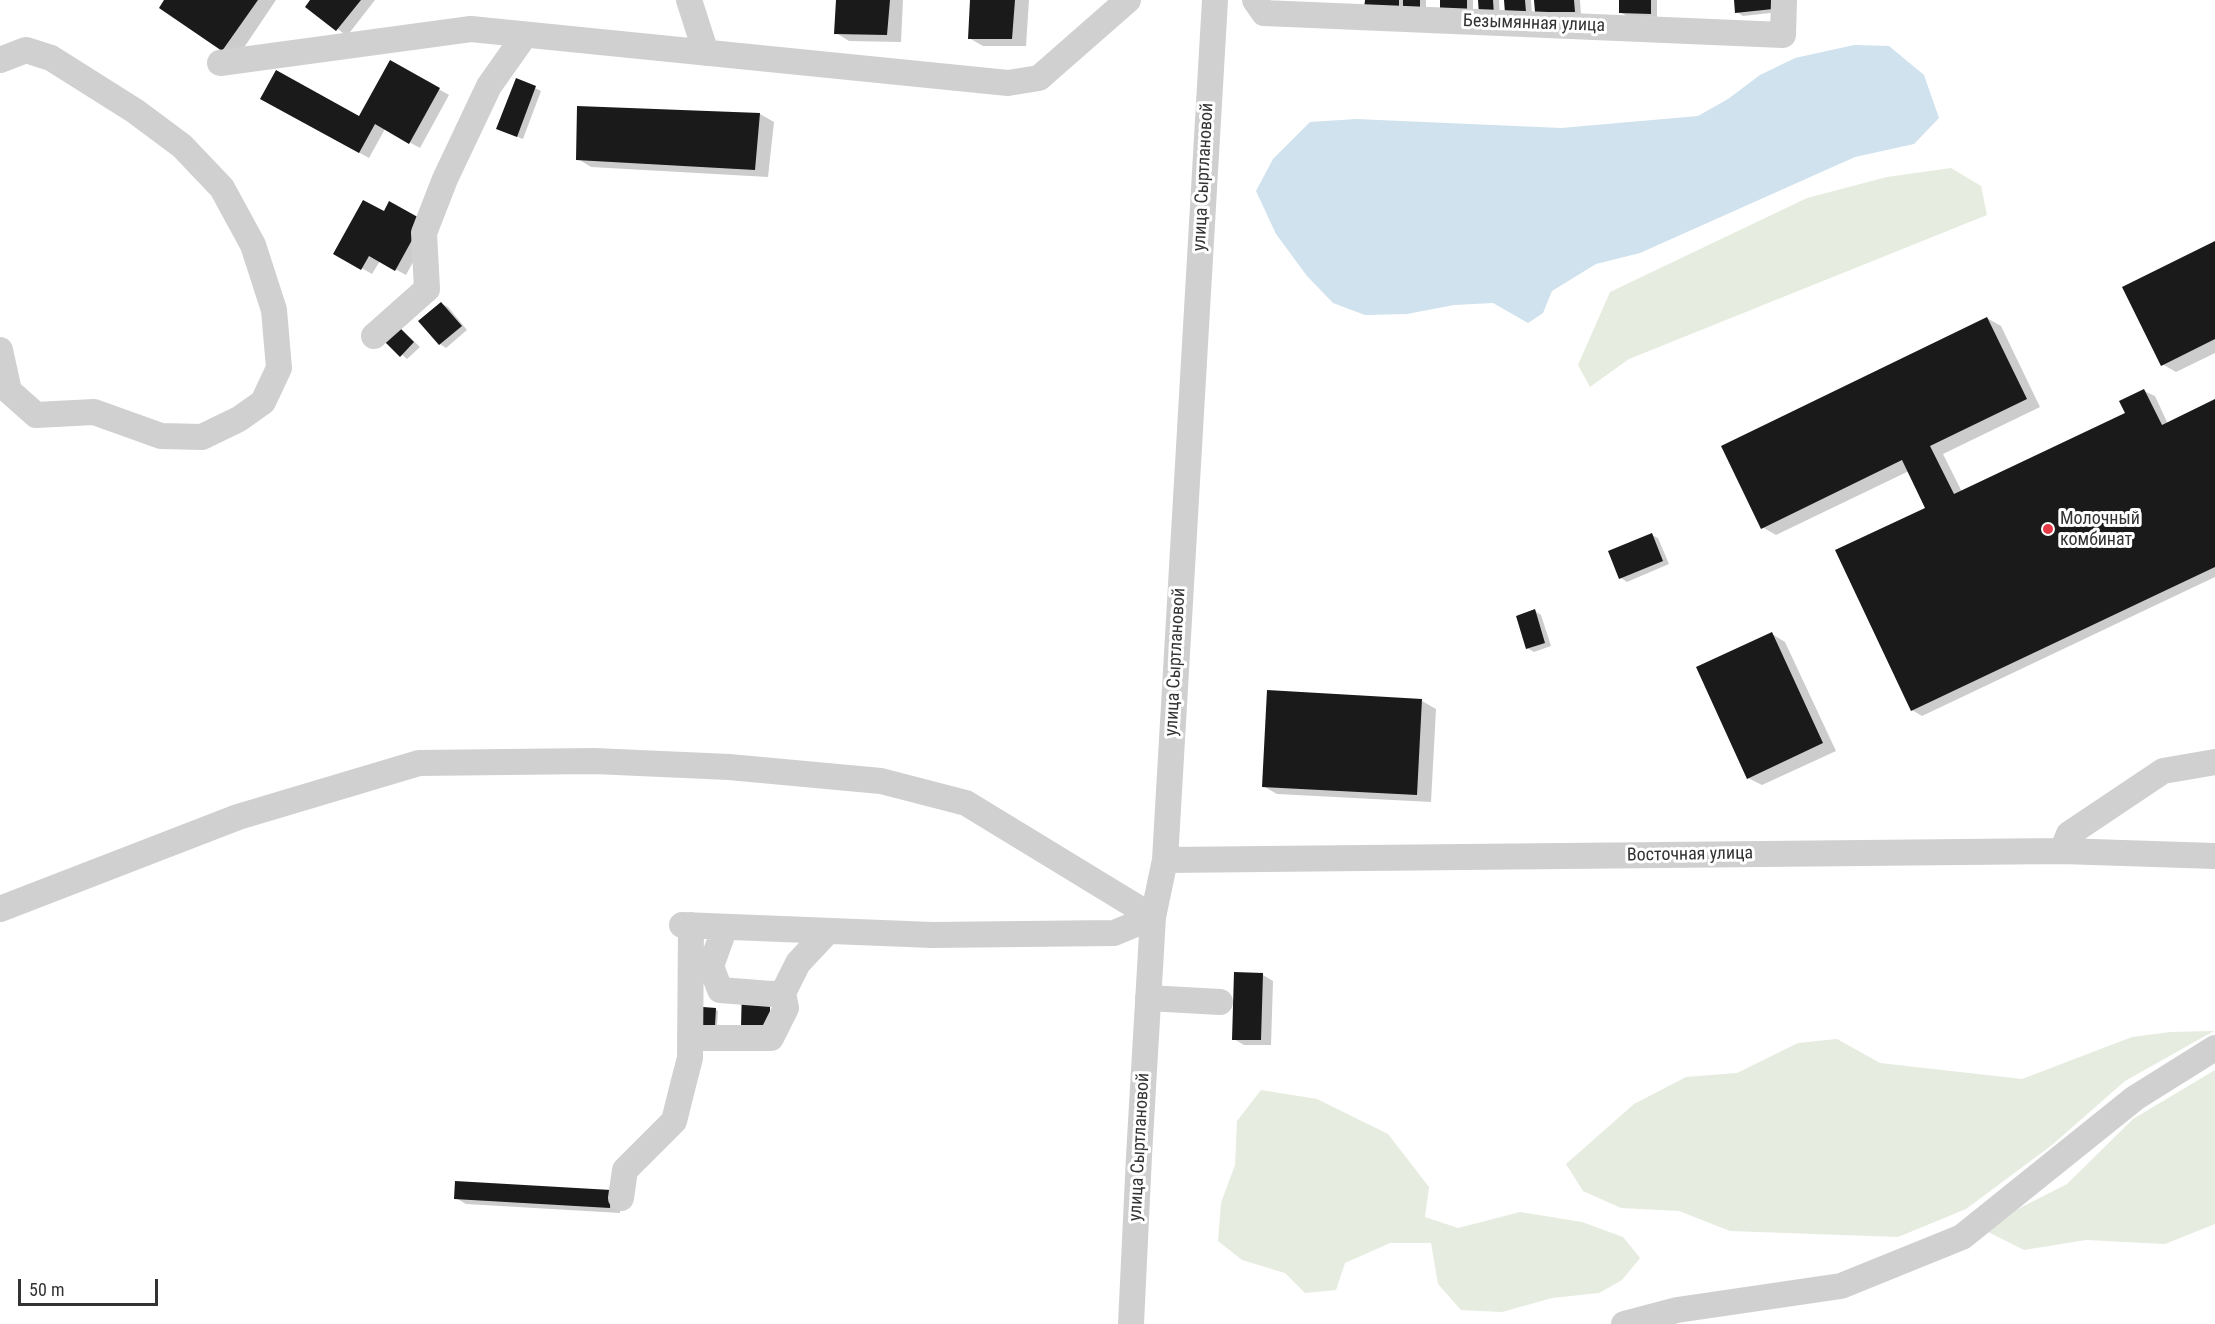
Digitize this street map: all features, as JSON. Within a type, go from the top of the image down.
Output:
[{"type":"street","points":[[689,0],[706,53]]},
{"type":"street","points":[[220,63],[471,30],[1008,83],[1038,78],[1128,0]]},
{"type":"street","name":"улица Сыртлановой","points":[[1131,1324],[1153,917],[1165,860],[1215,0]]},
{"type":"street","name":"Безымянная улица","points":[[1255,0],[1264,13],[1784,35],[1784,0]]},
{"type":"street","points":[[374,336],[427,289],[424,233],[445,179],[489,86],[525,35]]},
{"type":"street","points":[[0,60],[26,50],[51,58],[135,111],[182,146],[222,188],[253,245],[274,310],[279,368],[263,402],[239,419],[202,437],[161,436],[94,412],[36,415],[4,397],[0,350]]},
{"type":"street","points":[[0,909],[238,817],[419,763],[594,761],[729,767],[881,782],[966,802],[1153,917]]},
{"type":"street","points":[[2062,851],[2068,834],[2163,771],[2215,762]]},
{"type":"street","name":"Восточная улица","points":[[1165,860],[2062,851],[2215,856]]},
{"type":"street","points":[[621,1198],[625,1170],[674,1121],[690,1058],[687,925],[932,935],[1114,933],[1153,917]]},
{"type":"street","points":[[725,927],[711,966],[720,990],[783,993]]},
{"type":"street","points":[[690,1038],[771,1038],[786,1008],[783,993],[798,963],[828,931]]},
{"type":"street","points":[[1148,998],[1220,1002]]},
{"type":"street","points":[[1624,1324],[1677,1310],[1841,1286],[1962,1237],[2135,1098],[2215,1047]]},
{"type":"shaded area","points":[[1951,168],[1981,186],[1987,215],[1629,359],[1590,387],[1578,365],[1610,292],[1807,198],[1887,177]]},
{"type":"shaded area","points":[[2214,1031],[2125,1081],[2052,1145],[1966,1209],[1898,1237],[1730,1231],[1679,1211],[1621,1208],[1583,1191],[1566,1164],[1634,1104],[1686,1077],[1737,1073],[1798,1043],[1837,1039],[1880,1063],[2022,1079],[2132,1037],[2170,1032]]},
{"type":"shaded area","points":[[2215,1070],[2215,1224],[2165,1244],[2086,1240],[2024,1250],[1988,1232],[2018,1209],[2067,1184],[2133,1119]]},
{"type":"shaded area","points":[[1261,1090],[1317,1099],[1388,1134],[1429,1187],[1425,1217],[1458,1228],[1520,1212],[1582,1222],[1623,1237],[1640,1258],[1622,1280],[1599,1293],[1552,1298],[1502,1312],[1461,1310],[1438,1284],[1431,1243],[1390,1243],[1345,1263],[1336,1290],[1305,1293],[1285,1273],[1242,1260],[1218,1241],[1221,1203],[1235,1165],[1237,1121]]},
{"type":"water","points":[[1854,45],[1889,46],[1924,75],[1939,118],[1914,144],[1855,157],[1640,253],[1596,264],[1552,291],[1543,313],[1528,323],[1493,303],[1454,305],[1407,314],[1365,315],[1333,303],[1307,276],[1276,234],[1256,191],[1273,159],[1310,122],[1356,119],[1561,128],[1698,116],[1728,99],[1760,75],[1795,58]]},
{"type":"building","points":[[164,0],[258,0],[222,51],[159,8]]},
{"type":"building","points":[[310,0],[361,0],[336,31],[305,7]]},
{"type":"building","points":[[836,0],[890,0],[887,35],[834,34]]},
{"type":"building","points":[[970,0],[1015,0],[1012,39],[968,39]]},
{"type":"building","points":[[1365,0],[1399,0],[1399,10],[1364,9]]},
{"type":"building","points":[[1403,0],[1420,0],[1420,12],[1403,12]]},
{"type":"building","points":[[1440,0],[1467,0],[1467,12],[1440,12]]},
{"type":"building","points":[[1478,0],[1493,0],[1494,15],[1479,15]]},
{"type":"building","points":[[1504,0],[1525,0],[1526,12],[1505,13]]},
{"type":"building","points":[[1534,0],[1574,0],[1575,12],[1535,12]]},
{"type":"building","points":[[1619,0],[1651,0],[1651,14],[1619,13]]},
{"type":"building","points":[[1734,0],[1772,0],[1773,9],[1735,13]]},
{"type":"building","points":[[390,60],[440,88],[409,144],[375,124],[359,153],[260,99],[276,70],[359,116]]},
{"type":"building","points":[[516,78],[536,86],[517,137],[496,129]]},
{"type":"building","points":[[577,106],[760,113],[755,170],[576,160]]},
{"type":"building","points":[[363,200],[384,211],[389,201],[423,220],[395,271],[369,256],[361,270],[333,254]]},
{"type":"building","points":[[2215,241],[2215,339],[2161,366],[2122,287]]},
{"type":"building","points":[[441,302],[462,326],[439,345],[418,321]]},
{"type":"building","name":"Молочный комбинат","points":[[1987,317],[2027,399],[1930,446],[1954,494],[2125,413],[2119,401],[2144,389],[2162,425],[2215,399],[2215,567],[1911,711],[1835,550],[1925,508],[1902,460],[1761,529],[1721,446]]},
{"type":"building","points":[[395,323],[414,342],[400,357],[381,338]]},
{"type":"building","points":[[1652,533],[1663,561],[1619,579],[1608,551]]},
{"type":"building","points":[[1535,609],[1545,643],[1526,649],[1516,616]]},
{"type":"building","points":[[1772,632],[1823,743],[1747,779],[1696,667]]},
{"type":"building","points":[[1267,690],[1422,699],[1417,795],[1262,787]]},
{"type":"building","points":[[1234,972],[1263,973],[1261,1040],[1232,1040]]},
{"type":"building","points":[[742,987],[770,987],[770,1027],[741,1027]]},
{"type":"building","points":[[703,1007],[716,1008],[715,1026],[702,1026]]},
{"type":"building","points":[[455,1181],[611,1190],[610,1208],[454,1199]]},
{"type":"place","name":"Молочный комбинат","points":[[2048,529]]}]
